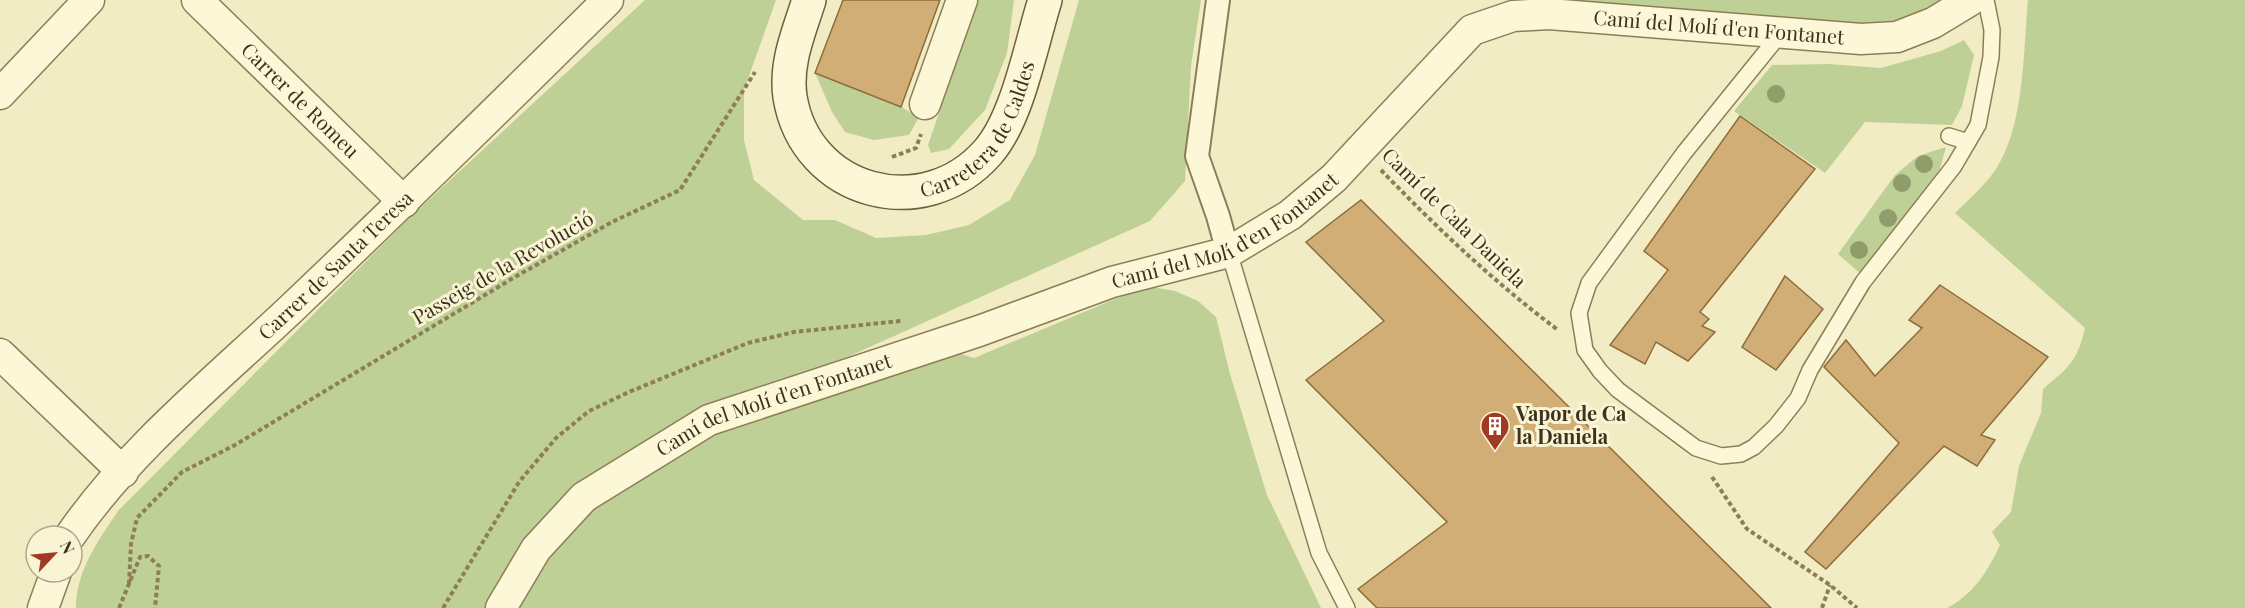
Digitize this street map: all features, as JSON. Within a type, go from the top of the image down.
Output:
[{"type":"main road","name":"Carretera de Caldes","points":[[809,0],[793,48],[789,81],[794,112],[806,140],[822,160],[841,177],[865,188],[905,194],[932,189],[955,180],[990,151],[1006,126],[1045,0]]},
{"type":"street","points":[[0,94],[89,0]]},
{"type":"street","name":"Carrer de Romeu","points":[[197,0],[404,202]]},
{"type":"street","name":"Carrer de Santa Teresa","points":[[78,524],[164,429],[404,202],[608,0]]},
{"type":"street","points":[[925,104],[962,0]]},
{"type":"street","name":"Camí del Molí d'en Fontanet","points":[[1218,0],[1197,156],[1226,243]]},
{"type":"street","name":"Camí del Molí d'en Fontanet","points":[[501,608],[536,549],[584,497],[709,420],[979,331],[1226,243],[1290,215],[1334,178],[1472,30],[1513,16],[1549,14],[1861,39],[1897,37],[1933,23],[1971,0]]},
{"type":"street","points":[[0,354],[123,472]]},
{"type":"street","points":[[43,608],[52,584]]},
{"type":"lane","points":[[1781,33],[1684,153],[1589,284],[1579,313],[1585,350],[1618,390],[1696,448],[1721,456],[1741,454],[1755,447],[1776,426],[1798,398],[1810,370],[1863,282],[1954,166],[1968,142],[1977,125],[1991,57],[1992,30],[1986,0]]},
{"type":"lane","points":[[1949,136],[1968,142]]},
{"type":"lane","points":[[1226,243],[1319,553],[1347,608]]},
{"type":"path","name":"Passeig de la Revolució","points":[[137,518],[182,472],[210,459],[525,271],[612,222],[680,190],[758,68]]},
{"type":"path","points":[[883,155],[892,157],[916,148],[924,128],[925,104]]},
{"type":"path","name":"Camí de Cala Daniela","points":[[1361,149],[1430,221],[1512,296],[1585,350]]},
{"type":"path","points":[[1696,448],[1719,490],[1747,529],[1830,585],[1857,608]]},
{"type":"path","points":[[129,584],[131,544],[137,518],[132,513]]},
{"type":"path","points":[[119,608],[140,557],[148,556],[157,561],[159,566],[155,608]]},
{"type":"path","points":[[1822,608],[1830,585]]},
{"type":"green space","points":[[645,0],[776,0],[744,90],[744,140],[754,180],[803,220],[835,220],[876,238],[926,235],[969,225],[1010,200],[1035,155],[1079,0],[1201,0],[1191,66],[1185,181],[1150,221],[714,417],[948,350],[974,358],[1146,286],[1175,291],[1198,301],[1216,317],[1230,374],[1267,495],[1321,608],[76,608],[79,584],[84,584],[84,569],[118,511],[408,219]]},
{"type":"green space","points":[[978,0],[1014,0],[1007,53],[985,110],[949,149],[931,153],[928,145]]},
{"type":"green space","points":[[1581,0],[1971,0],[1897,37],[1580,17]]},
{"type":"green space","points":[[2028,0],[2245,0],[2245,608],[1947,608],[1972,589],[1985,573],[2000,545],[1992,532],[2011,512],[2019,466],[2041,413],[2043,389],[2071,363],[2079,349],[2085,328],[1955,213],[1991,176],[2010,138],[2020,92]]},
{"type":"green space","points":[[1964,40],[1974,55],[1962,106],[1952,125],[1865,122],[1825,173],[1734,111],[1772,65],[1829,64],[1881,68],[1941,51]]},
{"type":"green space","points":[[815,73],[901,107],[919,117],[909,135],[874,140],[845,132],[832,112]]},
{"type":"green space","points":[[1946,147],[1938,176],[1861,274],[1838,254],[1895,175],[1918,156]]},
{"type":"building","points":[[843,0],[940,0],[901,107],[815,73]]},
{"type":"building","points":[[1740,116],[1815,169],[1700,312],[1709,319],[1702,326],[1715,332],[1688,361],[1656,342],[1645,364],[1610,345],[1668,270],[1644,251]]},
{"type":"building","name":"Vapor de Ca la Daniela","points":[[1361,200],[1771,608],[1377,608],[1358,589],[1447,522],[1306,380],[1384,321],[1306,242]]},
{"type":"building","points":[[1785,276],[1823,309],[1776,370],[1742,347]]},
{"type":"building","points":[[1940,285],[2048,357],[1981,435],[1995,440],[1977,466],[1944,446],[1826,569],[1805,552],[1899,443],[1824,367],[1846,340],[1875,376],[1922,328],[1909,320]]},
{"type":"place","name":"Vapor de Ca la Daniela","points":[[1495,452]]}]
